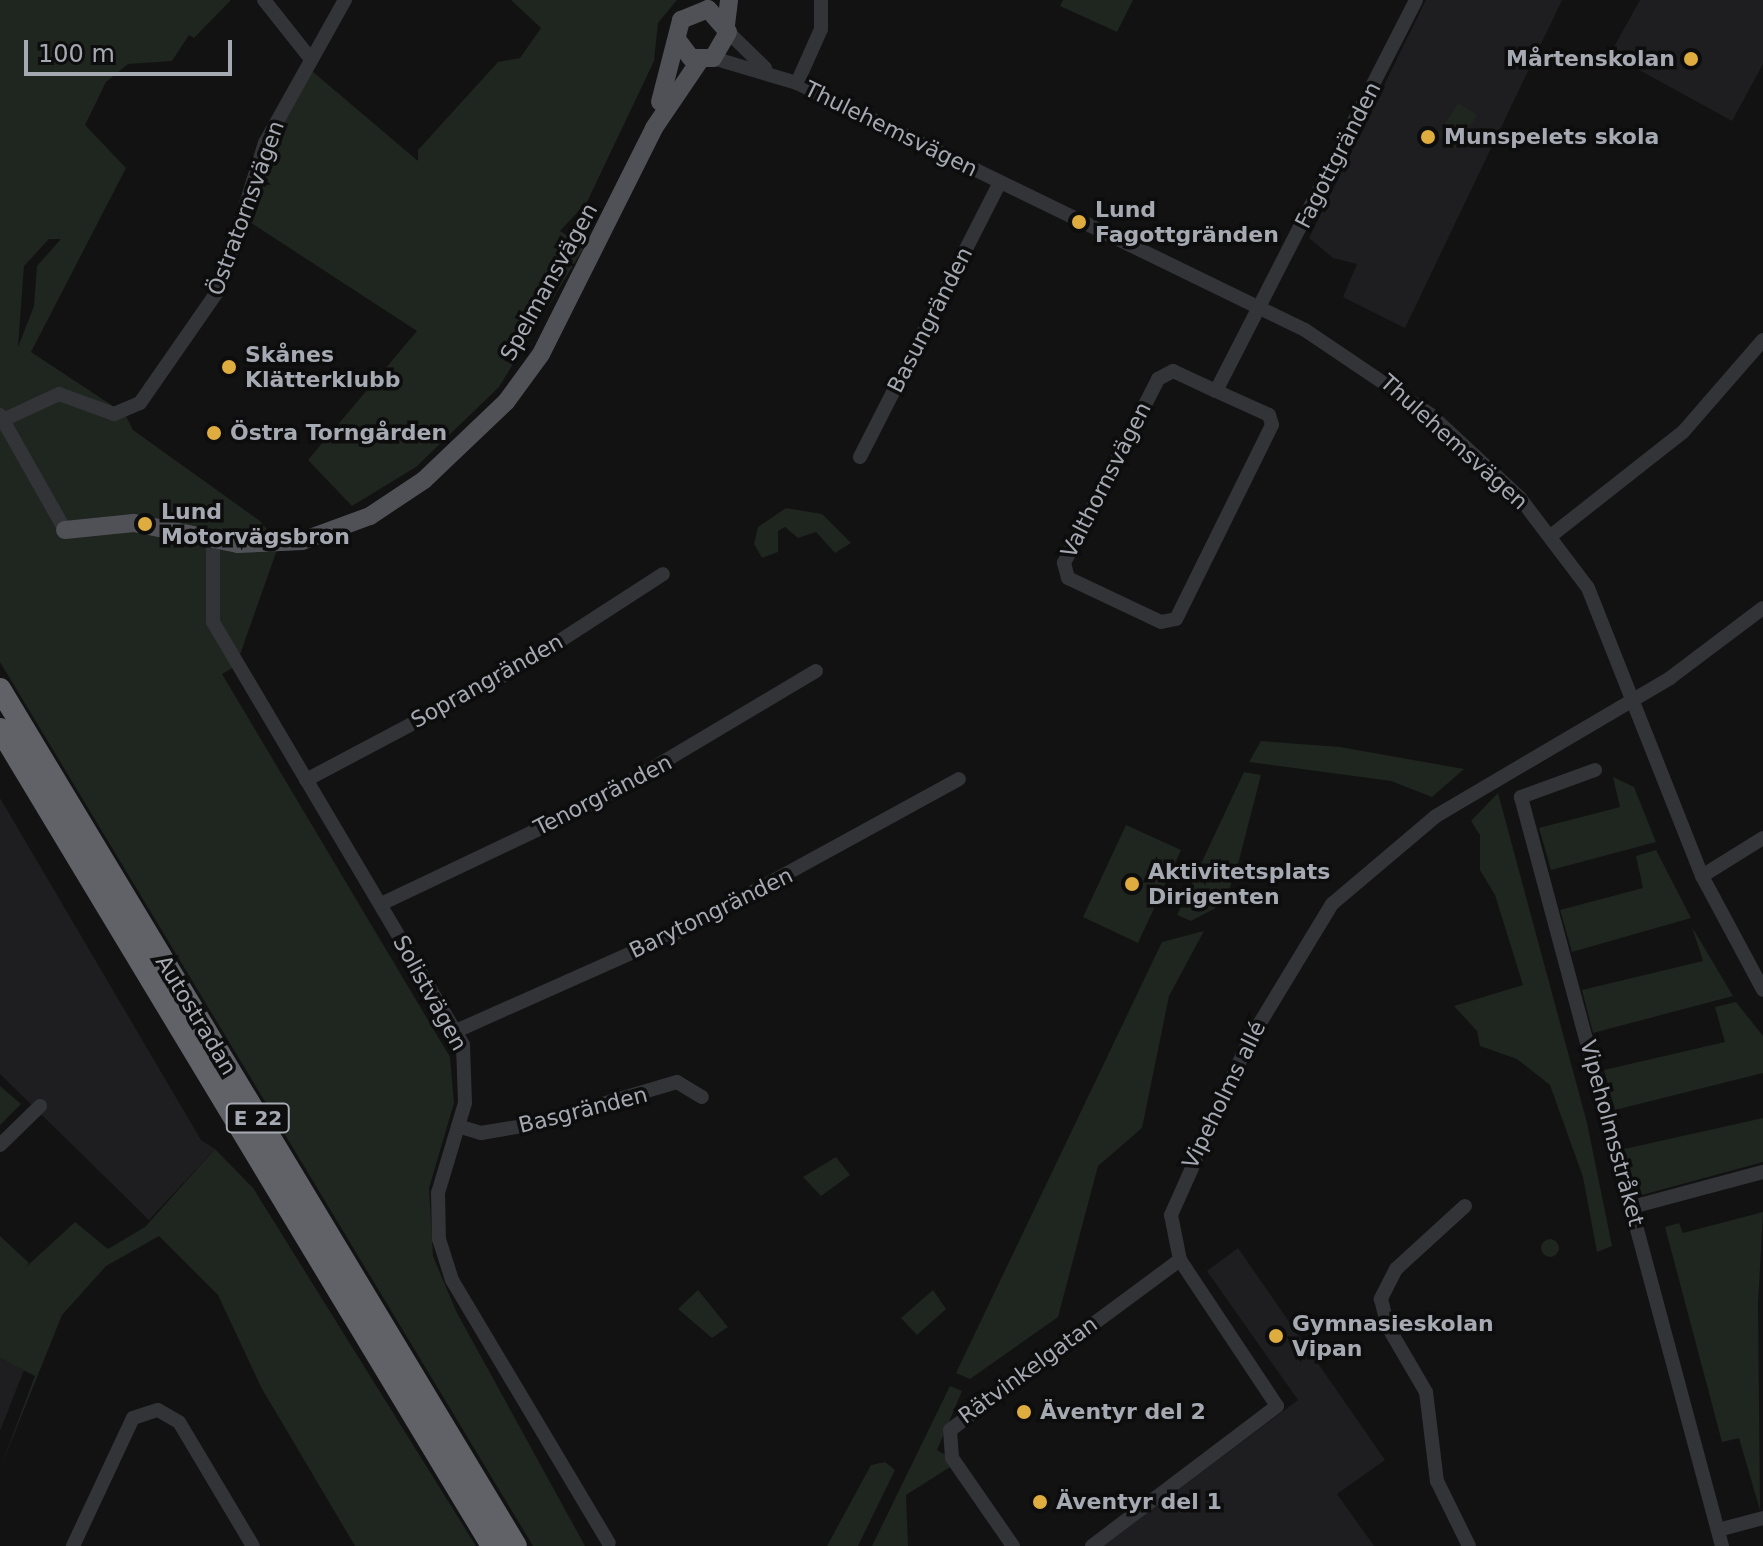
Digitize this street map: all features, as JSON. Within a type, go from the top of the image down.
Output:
[{"type":"highway","name":"Autostradan","points":[[0,689],[516,1546]]},
{"type":"highway","name":"Autostradan","points":[[0,729],[492,1546]]},
{"type":"main road","name":"Spelmansvägen","points":[[654,128],[727,28],[729,0]]},
{"type":"main road","name":"Spelmansvägen","points":[[65,530],[134,523],[262,545],[342,528],[399,498],[457,452],[506,402],[553,335],[654,128],[681,20],[713,5],[727,28]]},
{"type":"main road","points":[[678,41],[706,59]]},
{"type":"street","points":[[264,0],[310,58]]},
{"type":"street","name":"Östratornsvägen","points":[[2,418],[59,394],[114,414],[140,403],[220,288],[265,143],[345,0]]},
{"type":"street","points":[[797,83],[821,29],[821,0]]},
{"type":"street","name":"Fagottgränden","points":[[1260,310],[1416,0]]},
{"type":"street","name":"Thulehemsvägen","points":[[727,28],[768,71]]},
{"type":"street","name":"Thulehemsvägen","points":[[706,59],[768,71],[797,83],[1260,310],[1381,375],[1431,415],[1552,535],[1612,634],[1702,876],[1763,990]]},
{"type":"street","name":"Basungränden","points":[[860,457],[999,184]]},
{"type":"street","points":[[1216,391],[1260,310]]},
{"type":"street","points":[[1552,535],[1683,432],[1763,340]]},
{"type":"street","name":"Valthornsvägen","points":[[1173,371],[1216,391],[1269,415],[1272,425],[1176,619],[1161,622],[1068,578],[1064,563],[1158,379],[1173,371]]},
{"type":"street","points":[[2,418],[65,530]]},
{"type":"street","name":"Solistvägen","points":[[213,539],[213,622],[456,1031],[468,1073],[458,1126],[438,1193],[439,1239],[452,1280],[609,1543]]},
{"type":"street","name":"Soprangränden","points":[[306,780],[521,666],[663,574]]},
{"type":"street","name":"Vipeholms allé","points":[[1092,1546],[1277,1406],[1180,1260],[1173,1200],[1249,1041],[1332,904],[1436,816],[1636,698],[1763,608]]},
{"type":"street","name":"Tenorgränden","points":[[381,904],[596,802],[816,671]]},
{"type":"street","name":"Vipeholmsstråket","points":[[1595,770],[1521,797],[1722,1546]]},
{"type":"street","name":"Barytongränden","points":[[456,1031],[687,928],[959,779]]},
{"type":"street","points":[[1702,876],[1763,838]]},
{"type":"street","name":"Basgränden","points":[[458,1126],[481,1133],[547,1122],[677,1082],[702,1097]]},
{"type":"street","points":[[0,1145],[40,1106]]},
{"type":"street","points":[[1632,1207],[1763,1172]]},
{"type":"street","points":[[1465,1206],[1396,1269],[1381,1299],[1388,1327],[1426,1392],[1437,1481],[1469,1546]]},
{"type":"street","name":"Rätvinkelgatan","points":[[1013,1546],[952,1458],[950,1430],[1180,1260]]},
{"type":"street","points":[[73,1546],[118,1443],[140,1413],[158,1410],[179,1422],[253,1546]]},
{"type":"street","points":[[1718,1530],[1763,1518]]},
{"type":"shaded area","points":[[0,0],[231,0],[194,38],[189,35],[172,61],[128,64],[106,82],[85,125],[126,168],[31,352],[125,414],[133,430],[260,521],[279,544],[236,666],[222,674],[450,1057],[454,1103],[429,1188],[433,1256],[456,1311],[585,1546],[533,1546],[0,662]],"holes":[[[49,239],[61,239],[37,266],[34,306],[18,347],[24,266]]]},
{"type":"shaded area","points":[[511,0],[677,0],[658,23],[654,61],[587,202],[560,231],[585,246],[499,387],[416,467],[352,506],[308,460],[417,331],[242,217],[250,184],[306,66],[418,161],[418,150],[498,62],[520,58],[541,28]]},
{"type":"shaded area","points":[[1063,0],[1133,0],[1117,32],[1060,6]]},
{"type":"shaded area","name":"Munspelets skola","points":[[1426,0],[1562,0],[1405,328],[1343,297],[1357,264],[1333,258],[1309,238]]},
{"type":"shaded area","name":"Mårtenskolan","points":[[1640,0],[1763,0],[1763,64],[1732,121],[1610,54]]},
{"type":"shaded area","points":[[1458,103],[1477,115],[1456,149],[1437,136]]},
{"type":"shaded area","points":[[786,508],[822,514],[851,543],[835,553],[816,532],[798,538],[785,527],[778,531],[778,552],[762,558],[754,544],[758,527]]},
{"type":"shaded area","points":[[1261,741],[1340,747],[1464,769],[1432,797],[1391,781],[1249,762]]},
{"type":"shaded area","points":[[1244,772],[1261,775],[1236,872],[1223,904],[1191,921],[1177,915]]},
{"type":"shaded area","points":[[1613,777],[1634,787],[1656,842],[1551,870],[1539,828],[1620,807]]},
{"type":"shaded area","points":[[1498,793],[1587,1123],[1612,1246],[1597,1252],[1583,1177],[1550,1085],[1517,1059],[1480,1046],[1477,1031],[1454,1006],[1523,985],[1495,895],[1480,870],[1480,835],[1471,821]]},
{"type":"shaded area","points":[[0,798],[201,1140],[215,1149],[149,1220],[0,1074]]},
{"type":"shaded area","name":"Aktivitetsplats Dirigenten","points":[[1126,825],[1181,850],[1138,943],[1083,917]]},
{"type":"shaded area","points":[[1656,850],[1691,918],[1572,952],[1560,910],[1643,888],[1636,856]]},
{"type":"shaded area","points":[[1692,927],[1733,996],[1593,1033],[1582,990],[1703,961]]},
{"type":"shaded area","points":[[1204,931],[1169,996],[1142,1128],[1098,1166],[1058,1317],[970,1379],[956,1373],[1162,942]]},
{"type":"shaded area","points":[[1736,1002],[1763,1036],[1763,1073],[1615,1110],[1604,1070],[1725,1042],[1715,1007]]},
{"type":"shaded area","points":[[0,1086],[21,1104],[0,1125]]},
{"type":"shaded area","points":[[1763,1118],[1763,1162],[1642,1195],[1635,1190],[1624,1149]]},
{"type":"shaded area","points":[[215,1149],[253,1188],[476,1546],[355,1546],[261,1387],[218,1295],[159,1236],[106,1266],[62,1315],[0,1469],[35,1376],[0,1358],[0,1236],[29,1263],[25,1268],[75,1222],[108,1249],[145,1227]]},
{"type":"shaded area","points":[[836,1157],[850,1175],[821,1196],[803,1177]]},
{"type":"shaded area","points":[[1763,1212],[1758,1304],[1760,1510],[1739,1438],[1722,1442],[1665,1227],[1679,1223],[1683,1233]]},
{"type":"shaded area","points":[[1550,1239],[1559,1248],[1550,1257],[1541,1248]]},
{"type":"shaded area","name":"Gymnasieskolan Vipan","points":[[1238,1248],[1385,1460],[1337,1494],[1374,1546],[1103,1546],[1298,1400],[1207,1271]]},
{"type":"shaded area","points":[[698,1290],[728,1327],[712,1338],[678,1309]]},
{"type":"shaded area","points":[[933,1290],[946,1309],[917,1335],[901,1318]]},
{"type":"shaded area","points":[[0,1358],[24,1370],[0,1431]]},
{"type":"shaded area","points":[[950,1386],[962,1391],[937,1450],[958,1462],[906,1495],[908,1546],[872,1546]]},
{"type":"shaded area","points":[[885,1462],[895,1470],[858,1546],[827,1546],[871,1465]]},
{"type":"place","name":"Mårtenskolan","points":[[1691,59]]},
{"type":"place","name":"Munspelets skola","points":[[1428,137]]},
{"type":"place","name":"Lund Fagottgränden","points":[[1079,222]]},
{"type":"place","name":"Skånes Klätterklubb","points":[[229,367]]},
{"type":"place","name":"Östra Torngården","points":[[214,433]]},
{"type":"place","name":"Lund Motorvägsbron","points":[[145,524]]},
{"type":"place","name":"Aktivitetsplats Dirigenten","points":[[1132,884]]},
{"type":"place","name":"Gymnasieskolan Vipan","points":[[1276,1336]]},
{"type":"place","name":"Äventyr del 2","points":[[1024,1412]]},
{"type":"place","name":"Äventyr del 1","points":[[1040,1502]]}]
